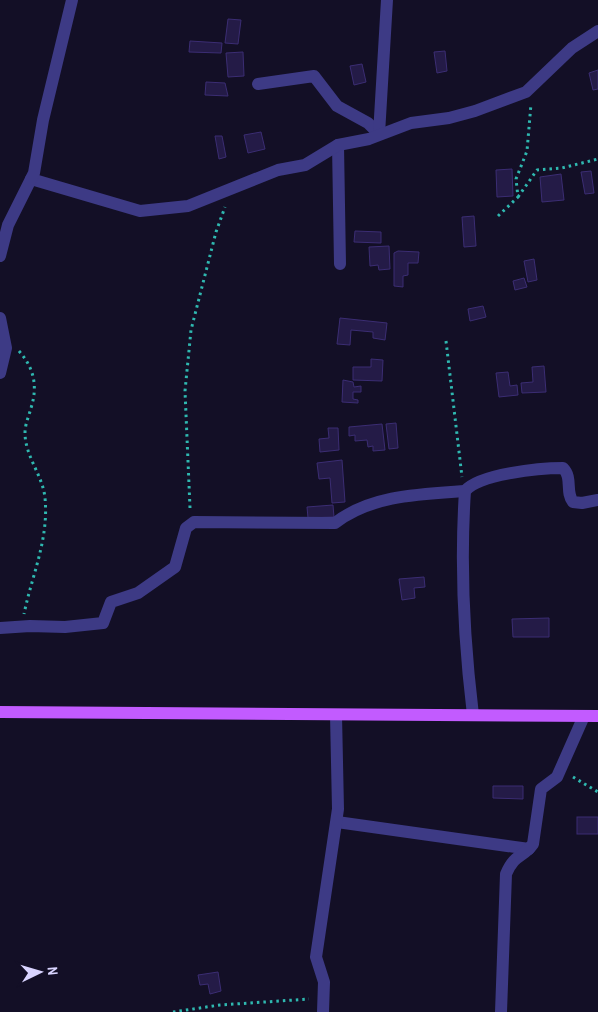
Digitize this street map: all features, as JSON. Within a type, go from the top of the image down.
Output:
[{"type":"main road","points":[[0,712],[598,716]]},
{"type":"street","points":[[0,256],[8,225],[30,179],[72,0]]},
{"type":"street","points":[[379,134],[387,0]]},
{"type":"street","points":[[30,179],[140,211],[188,206],[278,170],[304,165],[338,145],[369,139],[411,123],[449,118],[475,111],[534,86],[572,48],[598,31]]},
{"type":"street","points":[[258,84],[314,76],[337,106],[368,123],[379,134]]},
{"type":"street","points":[[338,145],[340,264]]},
{"type":"street","points":[[0,318],[5,339],[5,358],[0,373]]},
{"type":"street","points":[[473,715],[466,654],[464,592],[465,491],[471,483],[494,476],[563,468],[569,477],[569,498],[573,502],[582,503],[598,500]]},
{"type":"street","points":[[0,628],[22,626],[65,627],[103,623],[111,602],[138,593],[175,567],[186,528],[190,524],[335,523],[348,513],[389,499],[465,491]]},
{"type":"street","points":[[323,1012],[324,982],[316,957],[318,934],[337,822],[339,772],[336,715]]},
{"type":"street","points":[[500,1012],[506,874],[515,857],[529,849],[535,834],[541,789],[557,777],[584,716]]},
{"type":"street","points":[[337,822],[529,849]]},
{"type":"path","points":[[518,198],[516,179],[527,151],[534,86]]},
{"type":"path","points":[[498,216],[518,198],[537,170],[562,168],[598,159]]},
{"type":"path","points":[[190,524],[186,391],[191,330],[216,232],[231,188]]},
{"type":"path","points":[[5,339],[24,356],[33,374],[35,394],[26,423],[26,442],[45,497],[46,517],[42,544],[22,626]]},
{"type":"path","points":[[446,341],[458,458],[465,491]]},
{"type":"path","points":[[561,770],[598,792]]},
{"type":"path","points":[[172,1012],[220,1004],[273,1003],[322,998]]},
{"type":"building","points":[[228,19],[241,20],[238,44],[225,43]]},
{"type":"building","points":[[190,41],[222,43],[221,53],[189,52]]},
{"type":"building","points":[[445,51],[447,71],[437,73],[434,52]]},
{"type":"building","points":[[243,52],[244,76],[228,77],[226,53]]},
{"type":"building","points":[[362,64],[366,82],[354,85],[350,66]]},
{"type":"building","points":[[598,70],[598,89],[593,90],[589,73]]},
{"type":"building","points":[[206,82],[225,83],[228,96],[205,95]]},
{"type":"building","points":[[261,132],[265,149],[248,153],[244,135]]},
{"type":"building","points":[[215,136],[222,136],[226,157],[219,159]]},
{"type":"building","points":[[512,169],[513,196],[497,197],[496,170]]},
{"type":"building","points":[[591,171],[594,193],[585,194],[581,172]]},
{"type":"building","points":[[561,174],[564,200],[542,202],[540,177]]},
{"type":"building","points":[[474,216],[476,246],[464,247],[462,217]]},
{"type":"building","points":[[355,231],[381,232],[381,243],[354,242]]},
{"type":"building","points":[[389,246],[390,269],[379,270],[378,265],[370,266],[369,247]]},
{"type":"building","points":[[398,251],[419,252],[418,263],[408,263],[408,275],[403,276],[403,287],[394,286],[394,253]]},
{"type":"building","points":[[534,259],[537,280],[528,282],[524,261]]},
{"type":"building","points":[[524,278],[527,287],[515,290],[513,281]]},
{"type":"building","points":[[483,306],[486,317],[470,321],[468,309]]},
{"type":"building","points":[[340,318],[387,323],[385,340],[373,338],[373,332],[351,330],[350,345],[337,344]]},
{"type":"building","points":[[371,359],[383,360],[382,381],[353,380],[353,367],[371,367]]},
{"type":"building","points":[[544,366],[546,392],[522,393],[521,383],[533,382],[532,367]]},
{"type":"building","points":[[508,372],[510,386],[517,385],[518,395],[499,397],[496,373]]},
{"type":"building","points":[[343,380],[353,382],[354,387],[361,386],[361,392],[353,392],[353,399],[358,400],[358,403],[342,402]]},
{"type":"building","points":[[396,423],[398,448],[389,449],[386,424]]},
{"type":"building","points":[[382,424],[385,450],[373,451],[373,446],[368,447],[367,440],[355,441],[355,435],[349,436],[349,427]]},
{"type":"building","points":[[328,428],[338,428],[339,450],[320,452],[319,439],[329,438]]},
{"type":"building","points":[[342,460],[345,502],[332,503],[330,478],[319,479],[317,463]]},
{"type":"building","points":[[333,505],[334,517],[308,518],[307,507]]},
{"type":"building","points":[[424,577],[425,587],[414,588],[415,598],[402,600],[399,579]]},
{"type":"building","points":[[549,618],[549,637],[513,637],[512,619]]},
{"type":"building","points":[[493,786],[523,786],[523,799],[493,798]]},
{"type":"building","points":[[577,817],[598,817],[598,834],[577,834]]},
{"type":"building","points":[[218,972],[221,991],[210,994],[208,984],[200,985],[198,975]]}]
